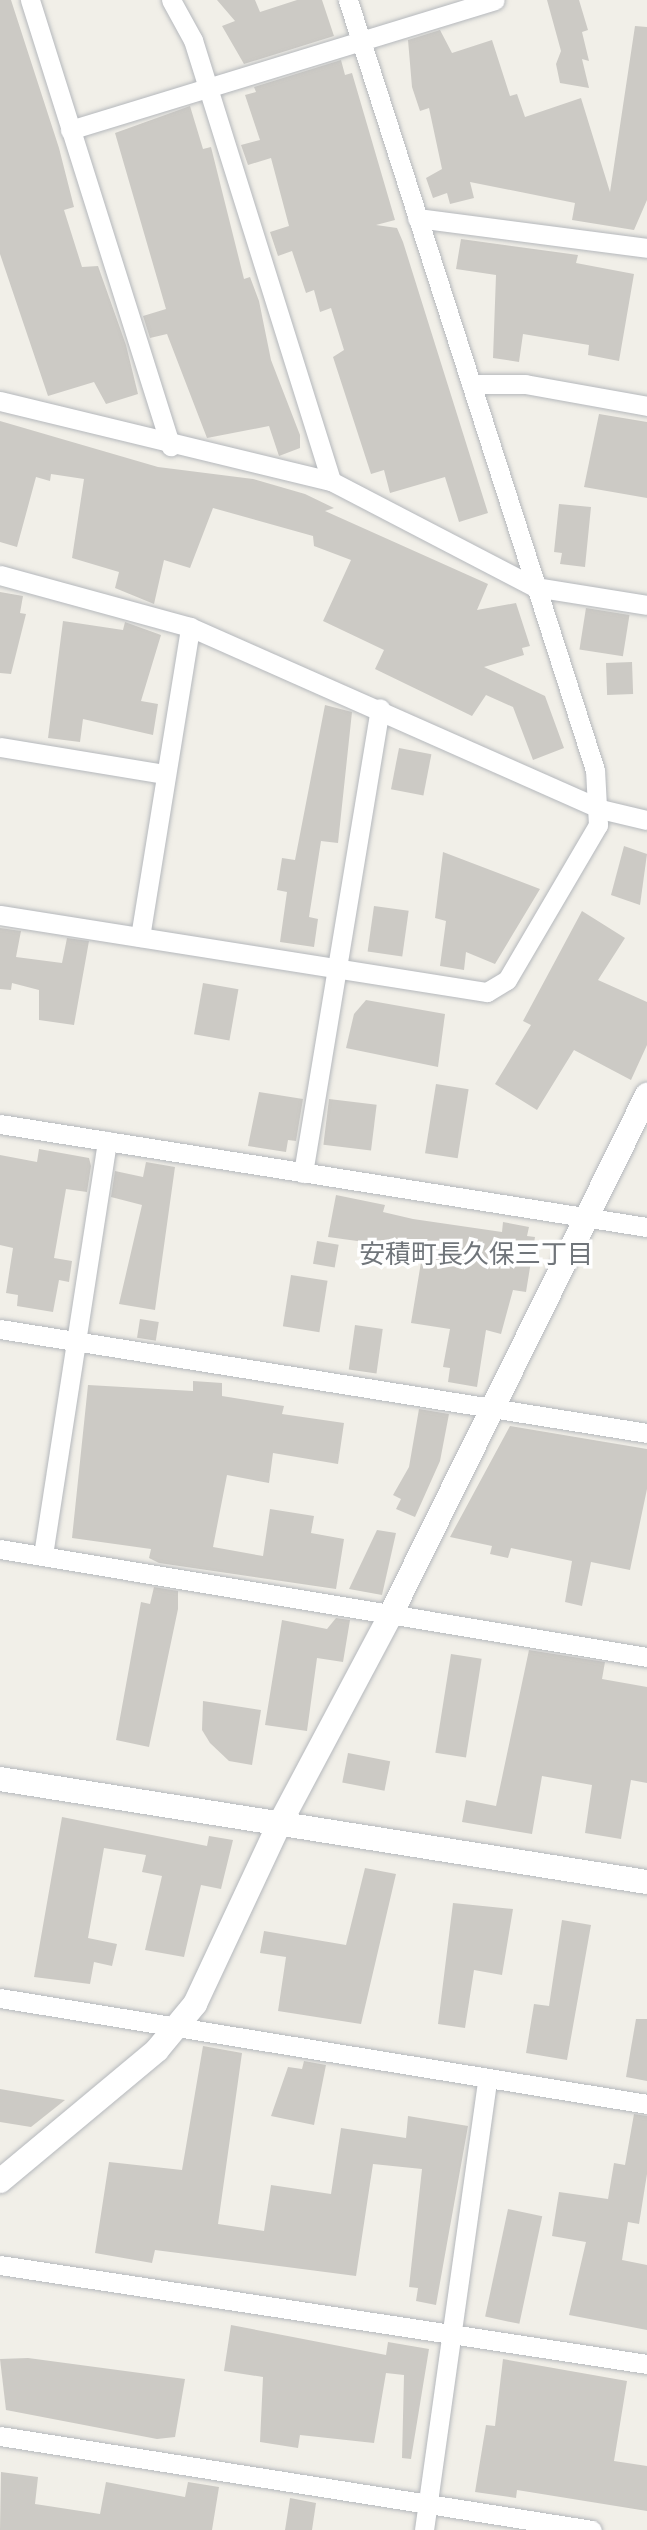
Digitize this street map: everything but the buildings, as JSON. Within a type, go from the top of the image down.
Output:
[{"type":"street","points":[[30,0],[171,446]]},
{"type":"street","points":[[172,0],[209,87],[331,481]]},
{"type":"street","points":[[0,915],[481,992],[498,988],[591,839],[600,809],[595,770],[348,0]]},
{"type":"street","points":[[70,130],[495,0]]},
{"type":"street","points":[[417,218],[647,248]]},
{"type":"street","points":[[471,384],[525,384],[647,406]]},
{"type":"street","points":[[2,396],[171,446],[331,481],[535,587],[647,605]]},
{"type":"street","points":[[0,575],[190,627],[380,708],[600,809],[647,820]]},
{"type":"street","points":[[139,937],[190,627]]},
{"type":"street","points":[[303,1172],[380,708]]},
{"type":"street","points":[[0,747],[165,774]]},
{"type":"street","points":[[0,2181],[178,2027],[206,1985],[279,1825],[391,1614],[647,1095]]},
{"type":"street","points":[[0,1124],[647,1227]]},
{"type":"street","points":[[43,1555],[107,1141]]},
{"type":"street","points":[[0,1329],[647,1433]]},
{"type":"street","points":[[0,1549],[647,1657]]},
{"type":"street","points":[[0,1779],[647,1882]]},
{"type":"street","points":[[0,1998],[487,2080],[647,2104]]},
{"type":"street","points":[[424,2530],[424,2503],[487,2080]]},
{"type":"street","points":[[0,2265],[449,2330],[647,2364]]},
{"type":"street","points":[[0,2436],[592,2530]]},
{"type":"district","name":"安積町長久保三丁目","points":[[476,1255]]}]
